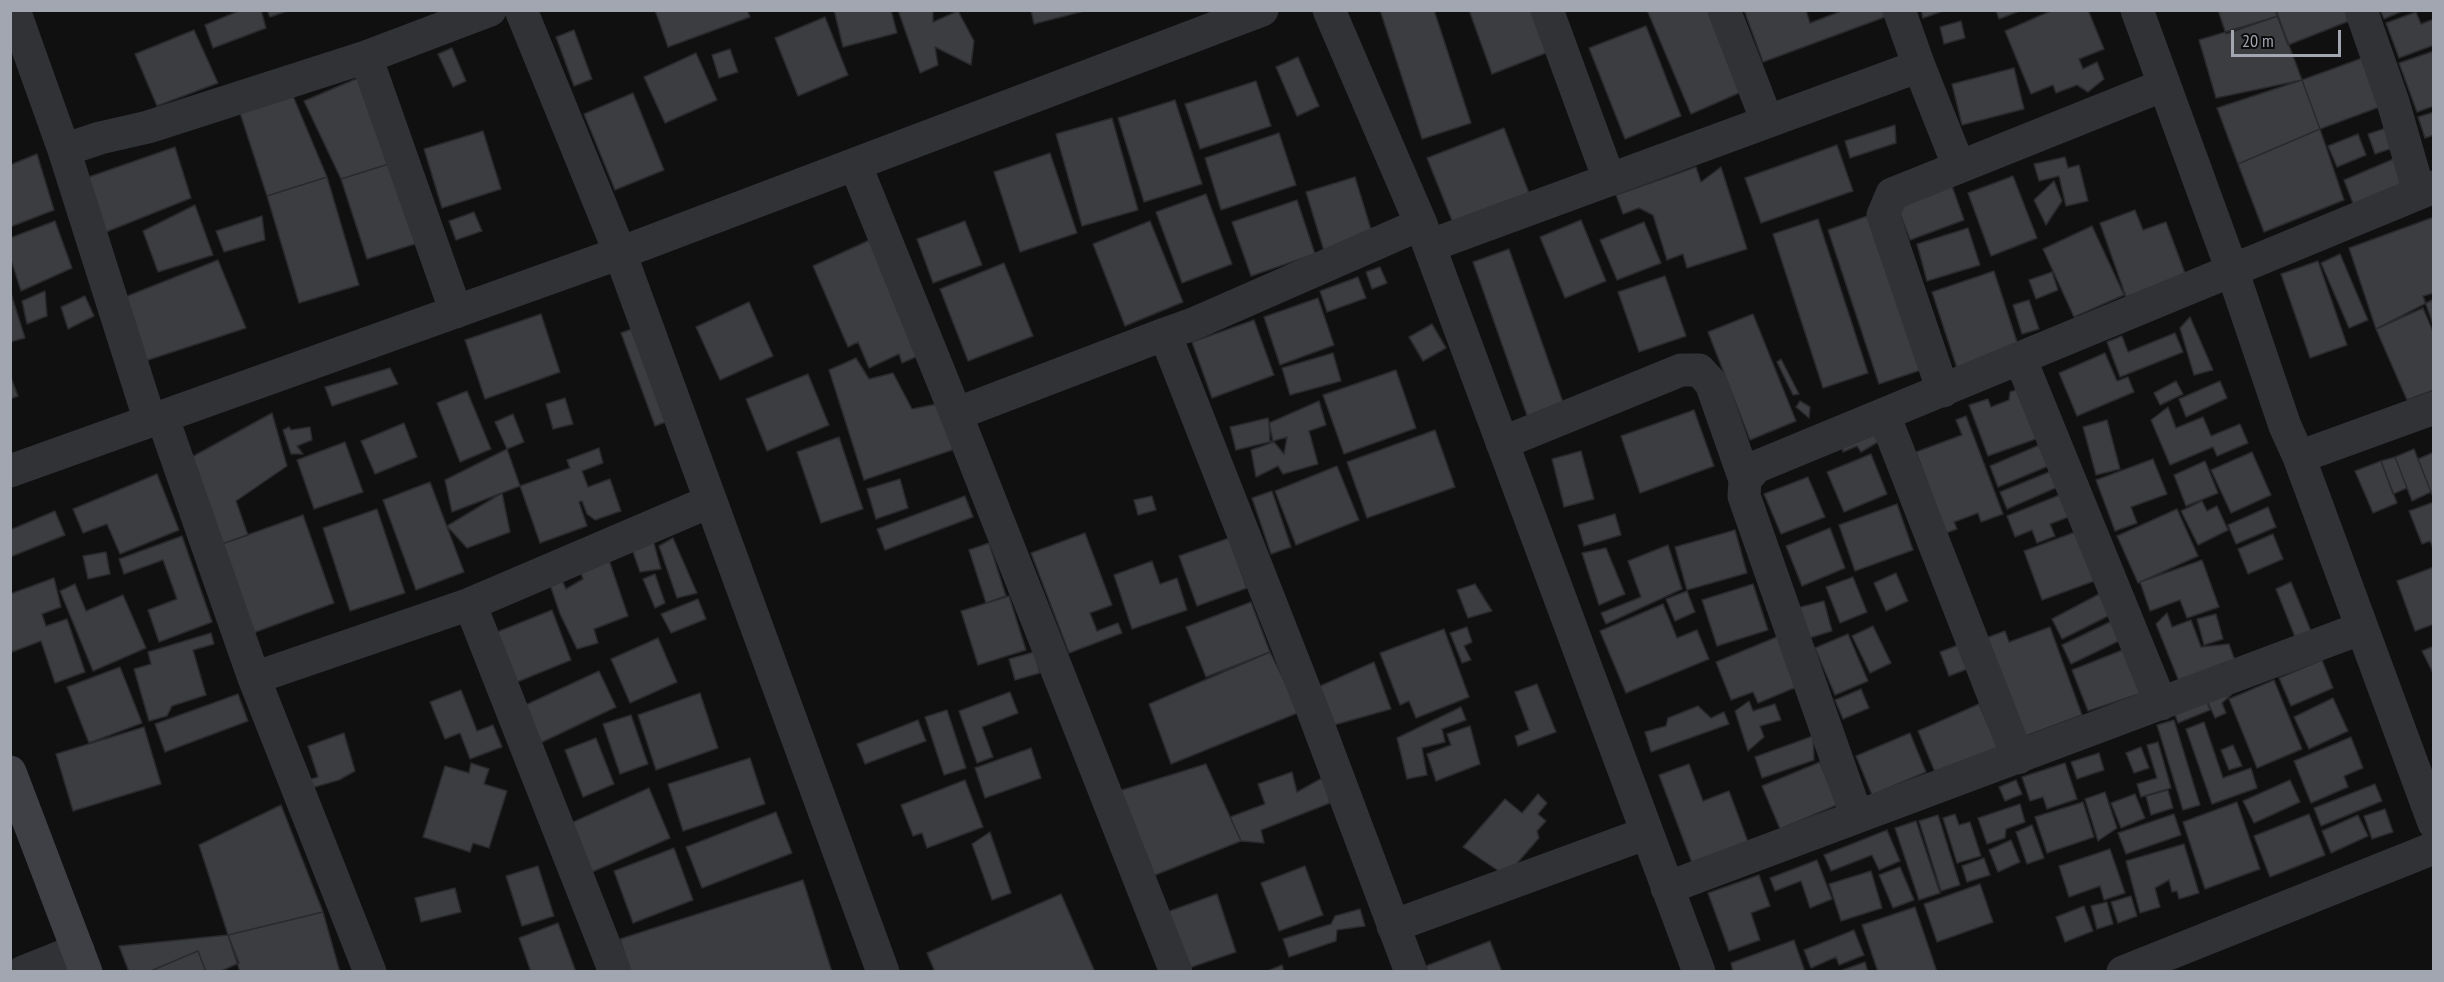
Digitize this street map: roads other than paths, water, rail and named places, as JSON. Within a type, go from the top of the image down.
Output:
[{"type":"street","points":[[14,10],[156,418],[254,678],[370,972]]},
{"type":"street","points":[[64,150],[100,138],[148,128],[366,57],[490,10]]},
{"type":"street","points":[[521,10],[620,253],[883,972]]},
{"type":"street","points":[[10,471],[620,253],[1262,10]]},
{"type":"street","points":[[1329,10],[1425,235],[1699,972]]},
{"type":"street","points":[[1547,10],[1609,179]]},
{"type":"street","points":[[1724,10],[1767,121]]},
{"type":"street","points":[[1899,10],[1959,167]]},
{"type":"street","points":[[2137,10],[2232,270],[2285,426],[2299,457],[2433,823]]},
{"type":"street","points":[[1745,480],[1756,467],[2426,190],[2361,10]]},
{"type":"street","points":[[366,57],[456,312]]},
{"type":"street","points":[[957,414],[1425,235],[1609,179],[1919,66]]},
{"type":"street","points":[[1943,391],[1883,215],[1892,194],[2164,85]]},
{"type":"street","points":[[855,164],[957,414],[1176,972]]},
{"type":"street","points":[[1165,334],[1309,700],[1411,972]]},
{"type":"street","points":[[2020,358],[2161,704]]},
{"type":"street","points":[[1502,443],[1681,370],[1699,370],[1711,382],[1745,480],[1744,496],[1857,817]]},
{"type":"street","points":[[2299,457],[2433,408]]},
{"type":"street","points":[[1884,415],[2019,758]]},
{"type":"street","points":[[254,678],[470,604],[711,501]]},
{"type":"street","points":[[470,604],[615,972]]},
{"type":"street","points":[[1667,888],[2362,628]]},
{"type":"street","points":[[10,772],[82,961],[23,972]]},
{"type":"street","points":[[1393,926],[1647,833]]},
{"type":"street","points":[[2123,972],[2433,848]]}]
